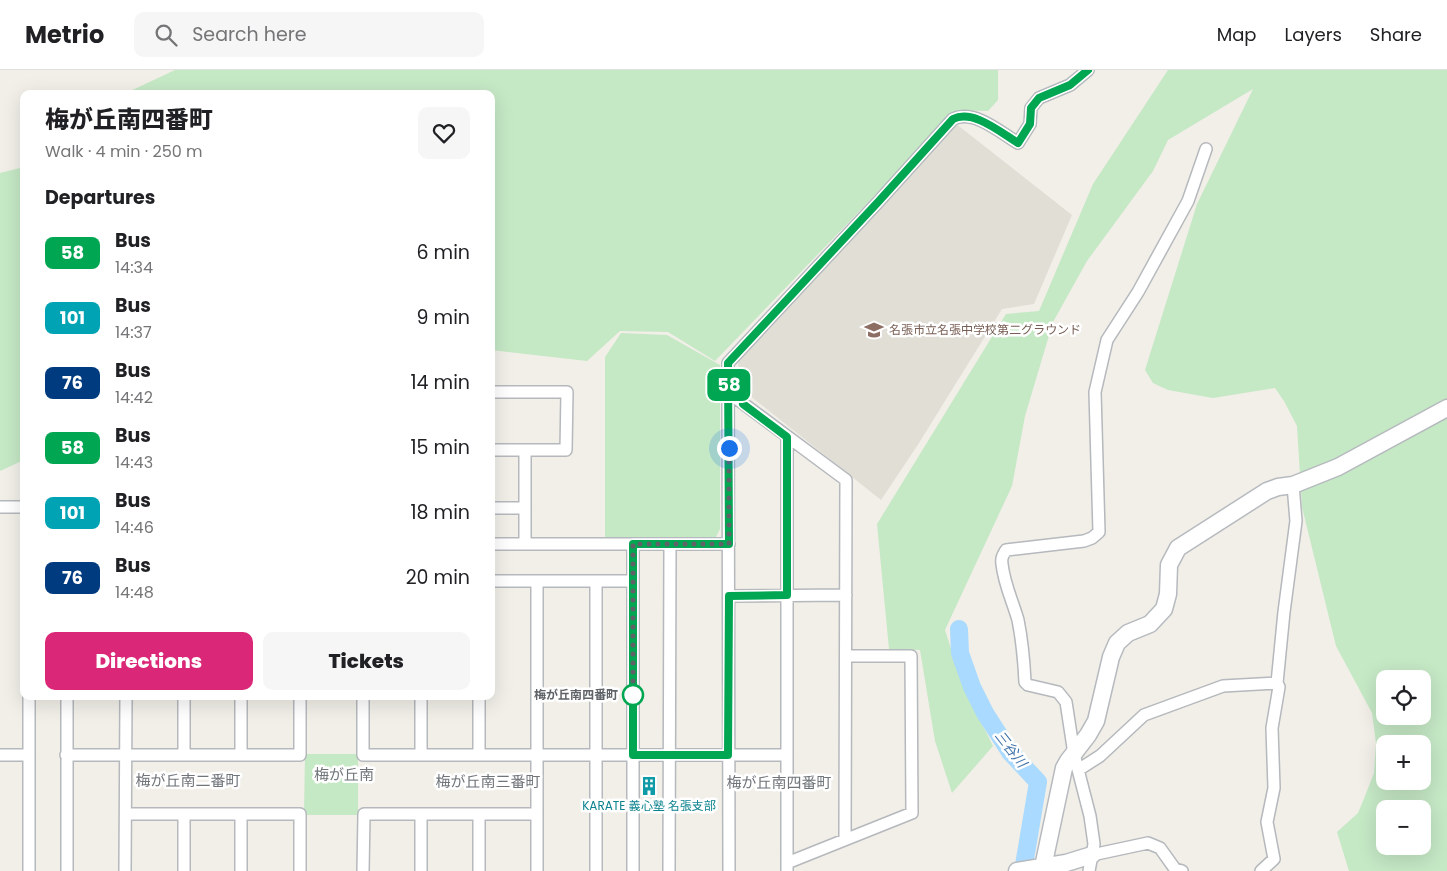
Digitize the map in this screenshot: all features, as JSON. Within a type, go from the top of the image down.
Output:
[{"type":"street","points":[[729,871],[728,363],[953,119],[958,116],[972,116],[1018,143],[1030,124],[1031,108],[1039,98],[1070,85],[1088,70]]},
{"type":"street","points":[[1091,863],[1094,844],[1090,816],[1081,788],[1066,702],[1058,692],[1028,685],[1025,682],[1024,660],[1018,621],[1007,586],[1002,558],[1006,550],[1084,541],[1099,532],[1095,392],[1107,340],[1138,292],[1188,201],[1206,149]]},
{"type":"street","points":[[495,392],[567,392],[566,450],[495,450]]},
{"type":"street","points":[[729,393],[846,480],[845,839]]},
{"type":"street","points":[[1039,868],[1064,768],[1096,721],[1111,657],[1117,644],[1128,633],[1150,624],[1164,609],[1168,594],[1169,564],[1178,548],[1267,491],[1292,485],[1338,467],[1447,408]]},
{"type":"street","points":[[787,437],[787,867],[845,839],[912,813],[911,656],[846,656]]},
{"type":"street","points":[[525,450],[525,544]]},
{"type":"street","points":[[1261,871],[1274,859],[1267,822],[1274,788],[1272,728],[1279,687],[1276,683],[1296,521],[1292,485]]},
{"type":"street","points":[[0,507],[20,507]]},
{"type":"street","points":[[495,508],[525,508]]},
{"type":"street","points":[[495,544],[729,544]]},
{"type":"street","points":[[633,544],[633,871]]},
{"type":"street","points":[[669,871],[670,544]]},
{"type":"street","points":[[495,581],[633,581]]},
{"type":"street","points":[[537,581],[537,871]]},
{"type":"street","points":[[596,581],[596,871]]},
{"type":"street","points":[[729,596],[846,595]]},
{"type":"street","points":[[1078,770],[1100,756],[1144,715],[1223,686],[1276,683]]},
{"type":"street","points":[[29,700],[29,871]]},
{"type":"street","points":[[67,700],[67,871]]},
{"type":"street","points":[[126,700],[126,871]]},
{"type":"street","points":[[184,700],[184,755]]},
{"type":"street","points":[[241,700],[241,755]]},
{"type":"street","points":[[66,755],[300,755],[300,700]]},
{"type":"street","points":[[363,700],[363,755],[787,755]]},
{"type":"street","points":[[421,700],[421,755]]},
{"type":"street","points":[[479,700],[480,755]]},
{"type":"street","points":[[0,755],[29,755]]},
{"type":"street","points":[[126,814],[300,814],[300,871]]},
{"type":"street","points":[[184,814],[184,871]]},
{"type":"street","points":[[241,814],[241,871]]},
{"type":"street","points":[[363,871],[364,814],[537,814]]},
{"type":"street","points":[[421,814],[421,871]]},
{"type":"street","points":[[479,814],[479,871]]},
{"type":"street","points":[[1016,871],[1066,863],[1091,863],[1148,843],[1160,848],[1174,869],[1182,871]]},
{"type":"shaded area","name":"名張市立名張中学校第二グラウンド","points":[[955,123],[1072,215],[1034,304],[1002,309],[919,443],[881,500],[739,387],[738,352]]},
{"type":"green space","points":[[175,70],[998,70],[998,100],[988,111],[957,110],[715,361],[668,332],[620,331],[587,361],[495,350],[495,90],[132,90]]},
{"type":"green space","points":[[1168,70],[1447,70],[1447,871],[1349,871],[1337,832],[1358,813],[1374,773],[1376,743],[1372,713],[1336,646],[1302,507],[1297,426],[1284,401],[1275,388],[1213,398],[1168,390],[1153,383],[1145,370],[1197,204],[1253,89],[1168,140],[1153,171],[1087,261],[1053,322],[1025,416],[1012,486],[945,630],[963,686],[993,746],[952,793],[935,741],[920,650],[889,649],[877,524],[1006,314],[1039,311],[1093,184]]},
{"type":"green space","points":[[20,168],[20,462],[0,471],[0,173]]},
{"type":"green space","points":[[621,333],[667,335],[720,365],[720,529],[716,537],[605,538],[605,357]]},
{"type":"green space","points":[[305,754],[358,754],[358,815],[304,815]]},
{"type":"waterway","name":"三谷川","points":[[959,629],[960,653],[972,687],[985,713],[1010,752],[1038,782],[1023,871]]},
{"type":"bus line","name":"58","points":[[743,404],[787,437],[787,595],[729,596],[728,755],[633,755],[633,544],[729,544],[728,363],[953,119],[958,116],[972,116],[1018,143],[1030,124],[1031,108],[1039,98],[1070,85],[1088,70]]},
{"type":"place","name":"名張市立名張中学校第二グラウンド","points":[[874,330]]},
{"type":"place","name":"梅が丘南四番町","points":[[633,695]]},
{"type":"place","name":"KARATE 義心塾 名張支部","points":[[649,786]]},
{"type":"district","name":"梅が丘南","points":[[344,775]]},
{"type":"district","name":"梅が丘南二番町","points":[[188,781]]},
{"type":"district","name":"梅が丘南三番町","points":[[488,782]]},
{"type":"district","name":"梅が丘南四番町","points":[[779,783]]},
{"type":"route","points":[[633,695],[633,697],[633,544],[729,544],[729,448]]}]
